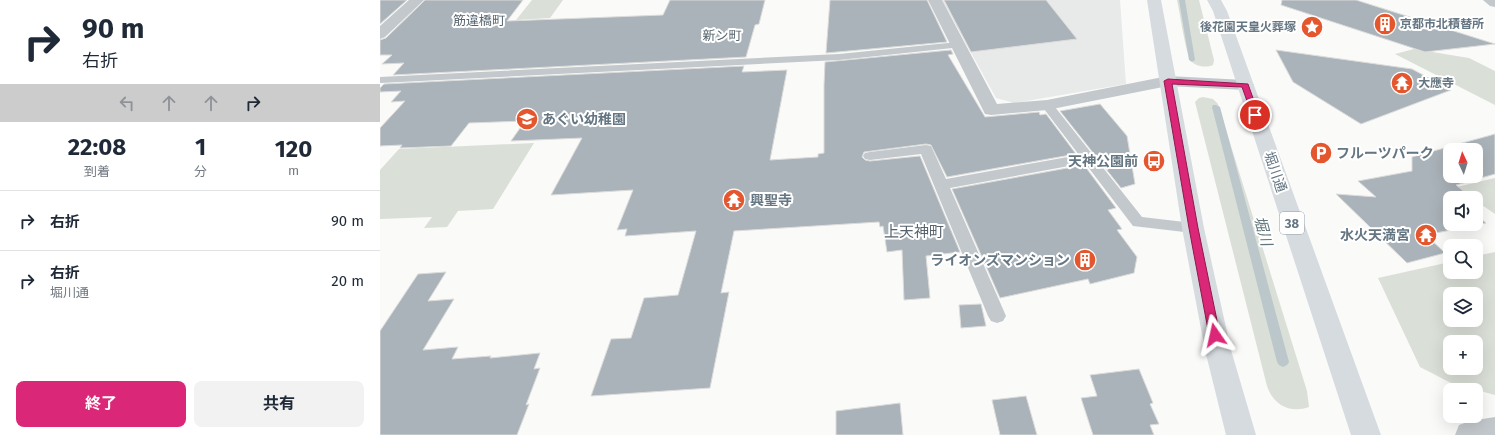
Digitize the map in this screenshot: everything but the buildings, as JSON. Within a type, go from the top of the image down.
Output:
[{"type":"main road","points":[[1154,0],[1193,228],[1218,350],[1241,435]]},
{"type":"main road","name":"堀川通","points":[[1214,0],[1220,11],[1366,435]]},
{"type":"street","points":[[380,34],[417,0]]},
{"type":"street","points":[[935,0],[991,110],[1047,105],[1168,81],[1245,86]]},
{"type":"street","points":[[1490,0],[1495,3]]},
{"type":"street","points":[[1470,435],[1495,431]]},
{"type":"lane","points":[[380,80],[839,57],[958,45]]},
{"type":"lane","points":[[1047,105],[1138,222],[1193,228]]},
{"type":"lane","points":[[870,156],[926,149],[997,316]]},
{"type":"lane","points":[[941,185],[1088,158]]},
{"type":"shaded area","points":[[532,0],[563,0],[550,18],[516,20]]},
{"type":"shaded area","points":[[942,0],[1120,0],[1126,84],[1014,103],[996,98]]},
{"type":"shaded area","points":[[1177,0],[1199,0],[1214,60],[1213,65],[1200,66],[1194,64],[1190,59],[1184,39]]},
{"type":"shaded area","points":[[1414,49],[1469,58],[1495,71],[1495,105],[1395,54]]},
{"type":"shaded area","points":[[1203,97],[1213,99],[1218,104],[1307,391],[1309,407],[1295,409],[1283,406],[1273,398],[1267,386],[1195,102],[1199,98]]},
{"type":"shaded area","points":[[534,143],[493,209],[458,211],[447,227],[424,228],[432,217],[380,219],[380,170],[399,149]]},
{"type":"shaded area","points":[[1495,178],[1495,214],[1483,206],[1483,191],[1462,191],[1457,187],[1474,183],[1483,183],[1483,181]]},
{"type":"shaded area","points":[[1495,252],[1495,395],[1483,392],[1483,383],[1451,383],[1420,367],[1378,278],[1443,264],[1443,279],[1483,279],[1483,255]]},
{"type":"waterway","name":"堀川","points":[[1182,0],[1192,60]]},
{"type":"waterway","name":"堀川","points":[[1216,107],[1283,362]]},
{"type":"place","name":"京都市北積替所","points":[[1385,24]]},
{"type":"place","name":"後花園天皇火葬塚","points":[[1312,27]]},
{"type":"place","name":"大應寺","points":[[1402,83]]},
{"type":"place","name":"あぐい幼稚園","points":[[527,119]]},
{"type":"place","name":"フルーツパーク","points":[[1321,153]]},
{"type":"place","name":"天神公園前","points":[[1154,161]]},
{"type":"place","name":"興聖寺","points":[[734,200]]},
{"type":"place","name":"水火天満宮","points":[[1426,235]]},
{"type":"place","name":"ライオンズマンション","points":[[1085,260]]},
{"type":"district","name":"筋違橋町","points":[[479,20]]},
{"type":"district","name":"新ン町","points":[[722,35]]},
{"type":"district","name":"上天神町","points":[[914,232]]},
{"type":"route","points":[[1215,335],[1193,228],[1168,81],[1245,86],[1255,115]]}]
